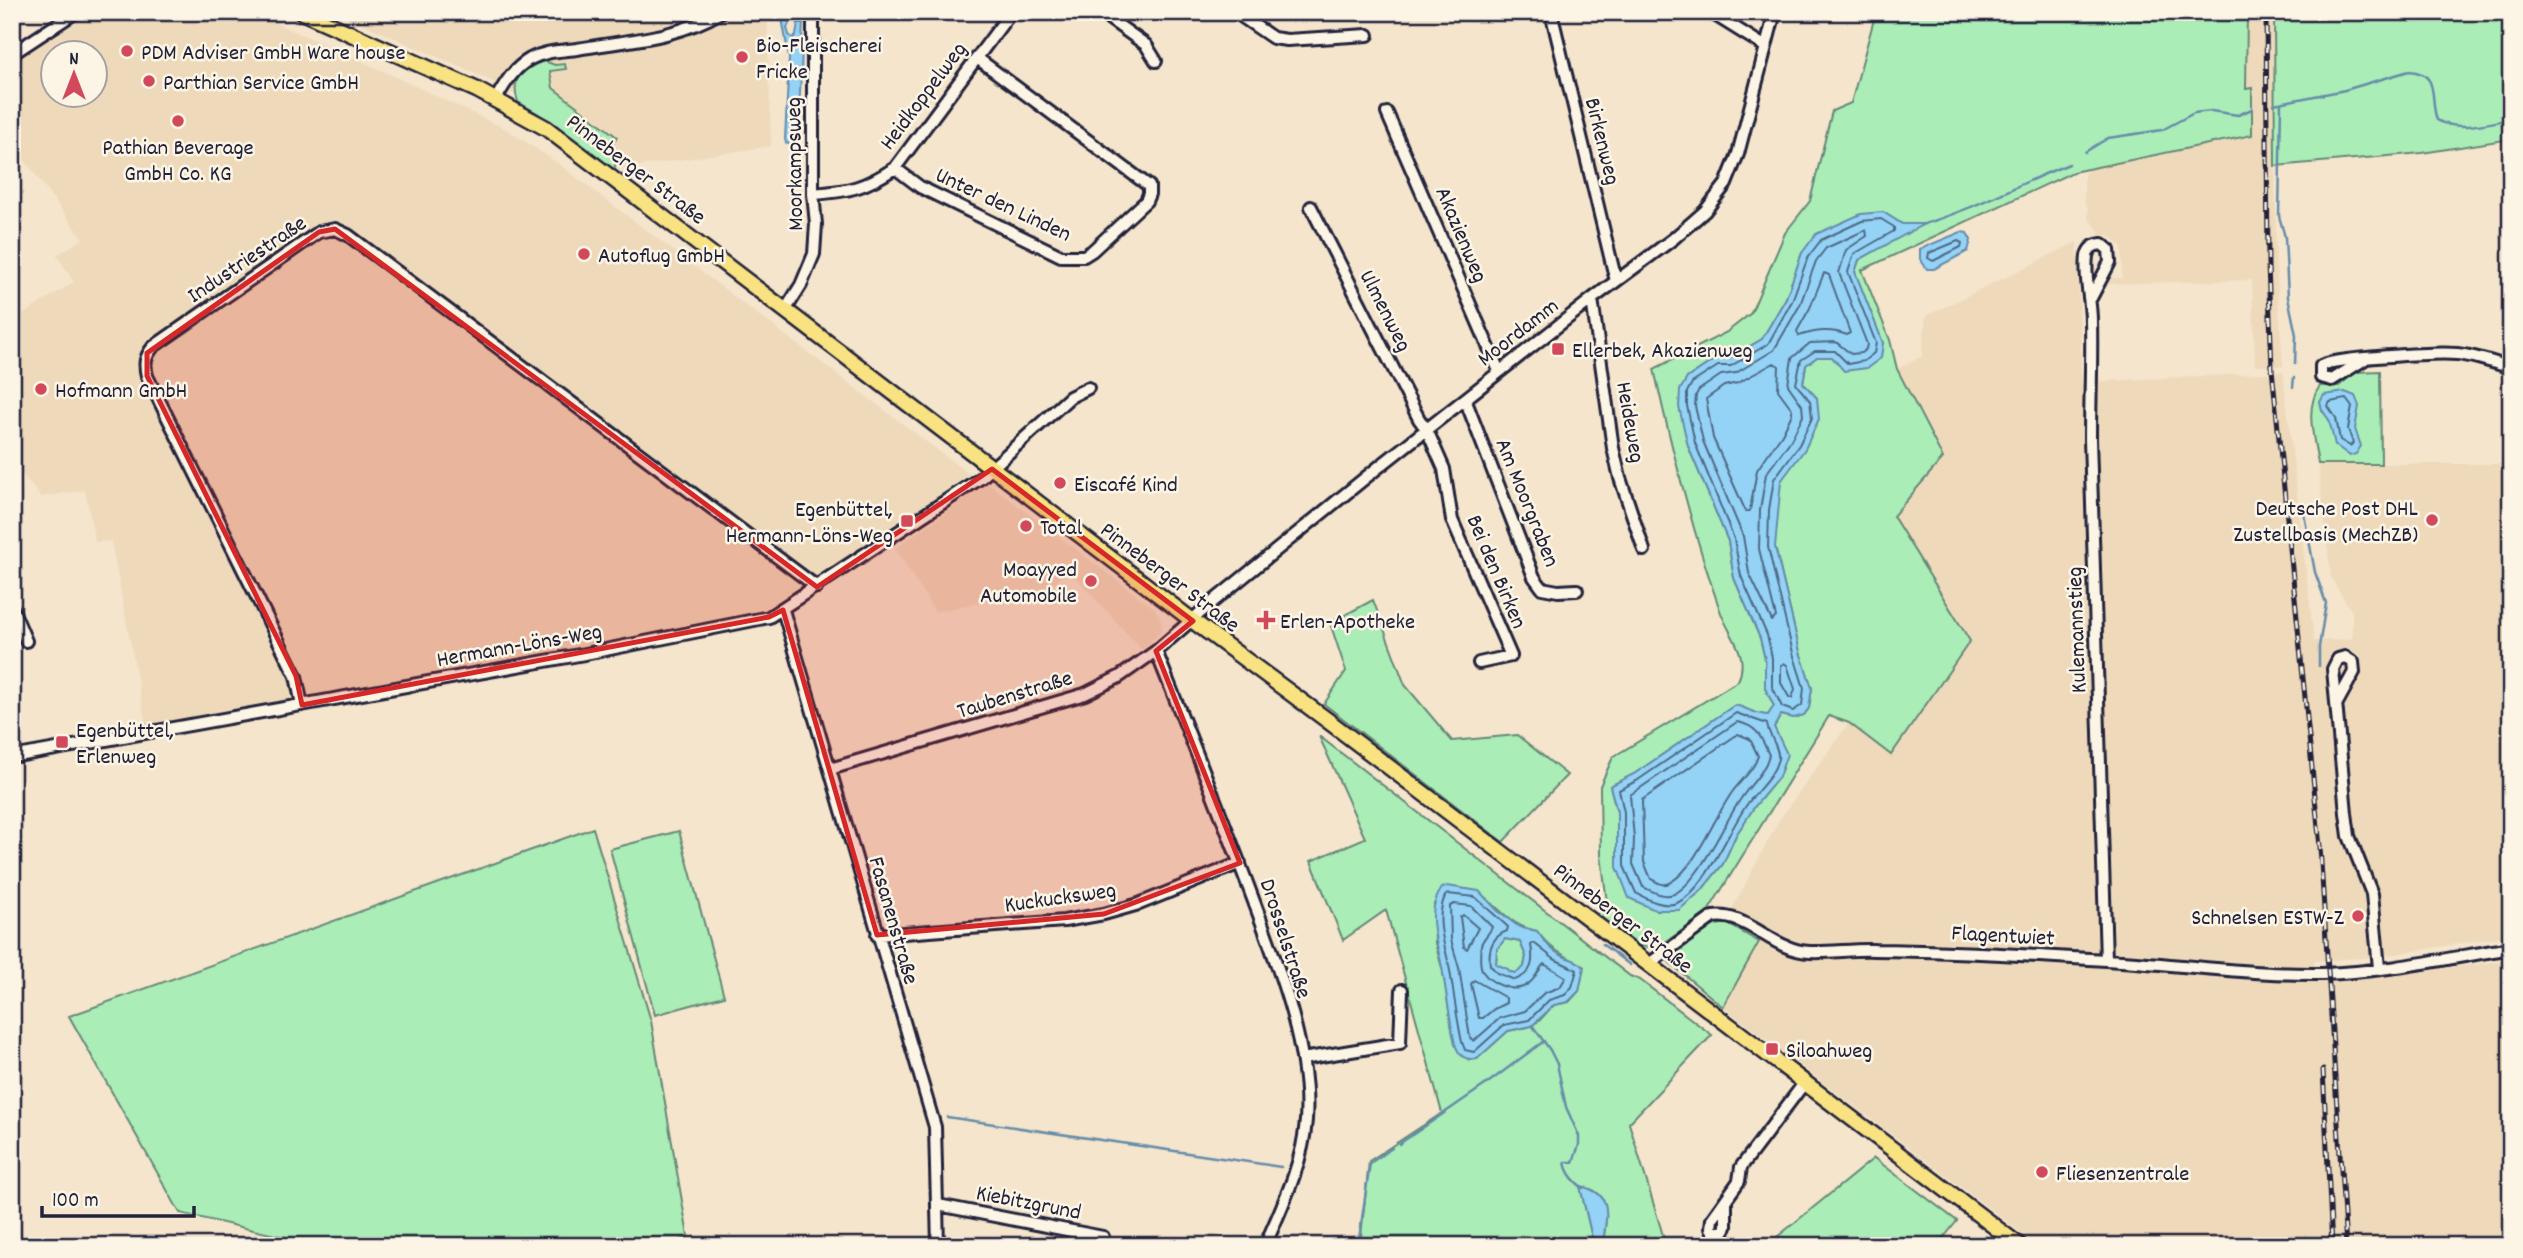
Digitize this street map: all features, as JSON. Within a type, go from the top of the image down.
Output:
[{"type":"main road","name":"Pinneberger Straße","points":[[302,12],[496,99],[546,128],[992,469],[2020,1246]]},
{"type":"street","points":[[12,54],[76,12]]},
{"type":"street","points":[[496,99],[506,81],[529,59],[545,53],[673,34],[699,25],[721,12]]},
{"type":"street","name":"Moorkampsweg","points":[[786,309],[801,285],[814,254],[816,224],[813,194],[813,12]]},
{"type":"street","name":"Heidkoppelweg","points":[[813,194],[868,185],[895,168],[1011,12]]},
{"type":"street","points":[[1100,12],[1146,45],[1156,61]]},
{"type":"street","points":[[1235,12],[1273,38],[1287,40],[1368,36]]},
{"type":"street","name":"Birkenweg","points":[[1550,12],[1616,281]]},
{"type":"street","points":[[1710,12],[1766,47]]},
{"type":"street","name":"Moordamm","points":[[1193,621],[1225,592],[1499,371],[1705,211],[1726,184],[1738,154],[1775,12]]},
{"type":"street","name":"Unter den Linden","points":[[895,168],[920,187],[1061,256],[1073,258],[1092,251],[1146,201],[1149,186],[977,58]]},
{"type":"street","name":"Akazienweg","points":[[1387,113],[1499,371]]},
{"type":"street","name":"Ulmenweg","points":[[1311,207],[1427,430]]},
{"type":"street","name":"Industriestraße","points":[[302,705],[296,676],[148,378],[144,363],[153,347],[319,232],[335,229],[348,235],[817,586]]},
{"type":"street","name":"Kulemannstieg","points":[[2091,298],[2093,372],[2089,394],[2090,439],[2106,960]]},
{"type":"street","name":"Heideweg","points":[[1592,299],[1613,448],[1644,550]]},
{"type":"street","points":[[2365,359],[2455,354],[2478,357],[2511,367]]},
{"type":"street","name":"Hermann-Löns-Weg","points":[[12,757],[661,640],[769,617],[992,469],[1070,397],[1088,388]]},
{"type":"street","name":"Am Moorgraben","points":[[1465,399],[1534,577],[1542,588],[1577,590]]},
{"type":"street","name":"Bei den Birken","points":[[1427,430],[1444,469],[1452,520],[1511,656],[1479,663]]},
{"type":"street","points":[[12,608],[26,640]]},
{"type":"street","name":"Fasanenstraße","points":[[783,610],[935,1127],[938,1246]]},
{"type":"street","name":"Taubenstraße","points":[[830,769],[1085,694],[1119,677],[1193,621]]},
{"type":"street","name":"Drosselstraße","points":[[1156,651],[1281,975],[1302,1059],[1306,1121],[1287,1194],[1265,1246]]},
{"type":"street","points":[[2337,703],[2349,836],[2372,894],[2379,968]]},
{"type":"street","name":"Kuckucksweg","points":[[877,935],[1064,921],[1104,914],[1139,904],[1240,863]]},
{"type":"street","name":"Flagentwiet","points":[[1651,966],[1713,917],[1723,916],[1746,924],[1789,949],[1798,951],[1871,950],[2106,960],[2258,972],[2320,974],[2511,948]]},
{"type":"street","points":[[1302,1059],[1400,1043],[1402,990]]},
{"type":"street","points":[[1726,1201],[1739,1181],[1741,1167],[1805,1083]]},
{"type":"street","name":"Kiebitzgrund","points":[[938,1205],[1103,1237],[1105,1246]]},
{"type":"highlighted area","points":[[335,229],[817,587],[992,469],[1193,621],[1156,651],[1240,863],[1104,914],[877,935],[783,610],[769,617],[302,705],[296,676],[147,376],[147,353],[319,232]]},
{"type":"shaded area","points":[[94,12],[250,12],[506,129],[556,162],[969,474],[777,612],[146,725],[111,541],[95,542],[85,490],[41,497],[12,462],[12,321],[74,282],[57,255],[83,239],[12,143],[12,62],[38,46],[38,108],[108,108],[108,38],[51,38]]},
{"type":"shaded area","points":[[336,12],[767,12],[771,146],[614,170],[503,86]]},
{"type":"shaded area","points":[[2247,12],[2274,12],[2276,263],[2283,366],[2255,366],[2252,280],[2109,284],[2112,278],[2122,278],[2122,247],[2109,235],[2099,235],[2088,218],[2088,208],[2084,201],[2084,174],[2088,167],[2252,135],[2252,89],[2246,89]]},
{"type":"shaded area","points":[[2077,242],[2082,382],[2283,372],[2314,641],[2352,639],[2352,612],[2331,578],[2318,464],[2511,464],[2511,935],[2377,957],[2314,961],[2315,982],[2339,982],[2511,960],[2511,1246],[2039,1246],[1723,1007],[1765,930],[1732,909],[1779,820],[1849,723],[1892,755],[1970,642],[1893,515],[1943,458],[1897,369],[1922,356],[1926,316]]},
{"type":"shaded area","points":[[988,483],[1155,609],[1162,628],[1155,638],[1142,650],[1069,570],[1051,586],[935,612],[895,548]]},
{"type":"green space","points":[[1876,12],[2247,12],[2246,89],[2252,88],[2252,135],[2073,172],[1862,270],[1890,340],[1897,369],[1943,458],[1893,516],[1970,641],[1891,755],[1849,723],[1829,716],[1707,913],[1657,948],[1638,946],[1597,915],[1607,902],[1601,855],[1600,786],[1613,757],[1738,681],[1742,663],[1721,613],[1701,553],[1654,369],[1727,332],[1751,313],[1785,233],[1810,201],[1832,111],[1851,103]],"holes":[[[1883,212],[1902,224],[1922,224],[1859,260],[1855,272],[1883,343],[1832,357],[1817,357],[1806,365],[1803,383],[1817,398],[1791,465],[1781,481],[1776,510],[1775,547],[1800,652],[1812,688],[1809,708],[1804,715],[1794,718],[1781,715],[1774,727],[1779,777],[1755,806],[1736,835],[1723,864],[1701,891],[1618,839],[1617,812],[1610,786],[1634,774],[1735,705],[1768,715],[1774,706],[1765,688],[1765,659],[1760,638],[1734,578],[1728,541],[1688,446],[1687,378],[1717,358],[1728,359],[1762,339],[1786,298],[1802,253]]]},
{"type":"green space","points":[[2274,12],[2505,12],[2511,50],[2511,139],[2422,153],[2275,166]]},
{"type":"green space","points":[[544,61],[555,65],[565,64],[566,69],[550,71],[553,88],[617,137],[611,146],[618,152],[614,170],[518,102],[516,87],[520,76],[530,67]]},
{"type":"green space","points":[[2380,371],[2381,464],[2318,464],[2311,413],[2315,394],[2320,386],[2339,386],[2355,372]]},
{"type":"green space","points":[[1373,600],[1405,685],[1452,741],[1517,735],[1567,775],[1503,842],[1324,704],[1346,671],[1330,623]]},
{"type":"green space","points":[[1319,736],[1630,976],[1640,980],[1712,1035],[1629,1123],[1665,1242],[1663,1246],[1606,1246],[1603,1243],[1606,1207],[1603,1200],[1591,1189],[1580,1186],[1594,1246],[1360,1246],[1369,1161],[1442,1113],[1386,910],[1343,940],[1311,861],[1365,838]],"holes":[[[1450,888],[1478,893],[1513,921],[1537,931],[1554,949],[1584,967],[1579,991],[1569,1002],[1554,1005],[1539,1021],[1528,1027],[1508,1031],[1477,1059],[1469,1060],[1453,1035],[1443,971],[1435,943],[1434,904]]]},
{"type":"green space","points":[[593,828],[651,1021],[688,1236],[671,1246],[322,1246],[180,1213],[69,1016]]},
{"type":"green space","points":[[679,831],[724,996],[655,1015],[610,849]]},
{"type":"green space","points":[[1726,923],[1759,942],[1723,1007],[1669,962],[1671,953],[1712,926]]},
{"type":"green space","points":[[1505,939],[1520,942],[1526,956],[1524,967],[1516,973],[1496,964],[1497,949]]},
{"type":"green space","points":[[1874,1158],[1957,1221],[1937,1246],[1766,1246]]},
{"type":"water","points":[[781,12],[788,12],[791,19],[787,28],[793,38],[796,36],[798,23],[803,23],[799,105],[795,136],[791,145],[786,143],[785,139],[789,58]]},
{"type":"water","points":[[1883,212],[1902,224],[1924,224],[1859,260],[1855,272],[1883,343],[1881,358],[1867,368],[1844,371],[1832,357],[1817,357],[1806,365],[1803,383],[1817,398],[1819,419],[1805,449],[1781,481],[1775,547],[1800,652],[1812,688],[1809,708],[1804,715],[1794,718],[1781,715],[1774,727],[1787,754],[1779,777],[1736,835],[1723,864],[1701,891],[1679,910],[1655,910],[1629,898],[1617,867],[1617,812],[1610,786],[1634,774],[1735,705],[1768,715],[1774,706],[1765,688],[1765,659],[1760,638],[1734,578],[1728,541],[1688,446],[1679,407],[1680,390],[1687,378],[1717,358],[1728,359],[1762,339],[1786,298],[1802,253],[1816,234],[1861,214]]},
{"type":"water","points":[[1961,232],[1967,233],[1971,240],[1968,251],[1934,269],[1927,269],[1920,259],[1920,249]]},
{"type":"water","points":[[2345,392],[2355,396],[2359,406],[2355,429],[2361,446],[2356,454],[2350,456],[2335,445],[2329,420],[2320,402],[2324,395]]},
{"type":"water","points":[[1447,886],[1479,891],[1515,924],[1537,931],[1555,951],[1584,967],[1579,991],[1568,1002],[1554,1005],[1532,1026],[1508,1031],[1477,1059],[1465,1058],[1460,1054],[1453,1035],[1433,919],[1436,898],[1442,888]],"holes":[[[1505,939],[1520,942],[1526,956],[1524,967],[1516,973],[1496,964],[1497,949]]]},
{"type":"water","points":[[1580,1186],[1599,1194],[1603,1200],[1606,1215],[1603,1243],[1606,1246],[1594,1246]]},
{"type":"waterway","points":[[2274,104],[2345,90],[2409,71],[2426,76],[2432,88],[2437,120],[2445,124],[2463,126],[2511,119]]},
{"type":"waterway","points":[[2281,103],[2279,216],[2285,237],[2288,297],[2296,335],[2295,364]]},
{"type":"waterway","points":[[2085,152],[2108,138],[2162,130],[2194,113],[2211,111],[2238,115],[2252,109]]},
{"type":"waterway","points":[[1921,225],[1959,212],[2069,164]]},
{"type":"waterway","points":[[2293,387],[2294,377]]},
{"type":"waterway","points":[[2304,514],[2315,572],[2326,603],[2319,666]]},
{"type":"waterway","points":[[1602,944],[1630,965]]},
{"type":"waterway","points":[[1532,1025],[1557,1064],[1566,1107],[1579,1136],[1573,1162],[1565,1162],[1571,1177],[1583,1188]]},
{"type":"waterway","points":[[1399,1144],[1544,1041]]},
{"type":"waterway","points":[[947,1117],[1281,1167]]},
{"type":"waterway","points":[[1358,1246],[1370,1163],[1392,1148]]},
{"type":"railway","points":[[2266,12],[2268,265],[2272,369],[2320,847],[2346,1246]]},
{"type":"railway","points":[[2323,1070],[2332,1246]]},
{"type":"place","name":"PDM Adviser GmbH Ware house","points":[[127,51]]},
{"type":"place","name":"Bio-Fleischerei Fricke","points":[[742,57]]},
{"type":"place","name":"Parthian Service GmbH","points":[[149,81]]},
{"type":"place","name":"Pathian Beverage GmbH Co. KG","points":[[178,121]]},
{"type":"place","name":"Autoflug GmbH","points":[[584,254]]},
{"type":"place","name":"Ellerbek, Akazienweg","points":[[1558,349]]},
{"type":"place","name":"Hofmann GmbH","points":[[41,389]]},
{"type":"place","name":"Eiscafé Kind","points":[[1060,483]]},
{"type":"place","name":"Deutsche Post DHL Zustellbasis (MechZB)","points":[[2432,520]]},
{"type":"place","name":"Egenbüttel, Hermann-Löns-Weg","points":[[907,521]]},
{"type":"place","name":"Total","points":[[1026,526]]},
{"type":"place","name":"Moayyed Automobile","points":[[1091,581]]},
{"type":"place","name":"Erlen-Apotheke","points":[[1266,620]]},
{"type":"place","name":"Egenbüttel, Erlenweg","points":[[62,742]]},
{"type":"place","name":"Schnelsen ESTW-Z","points":[[2358,916]]},
{"type":"place","name":"Siloahweg","points":[[1772,1049]]},
{"type":"place","name":"Fliesenzentrale","points":[[2042,1172]]}]
